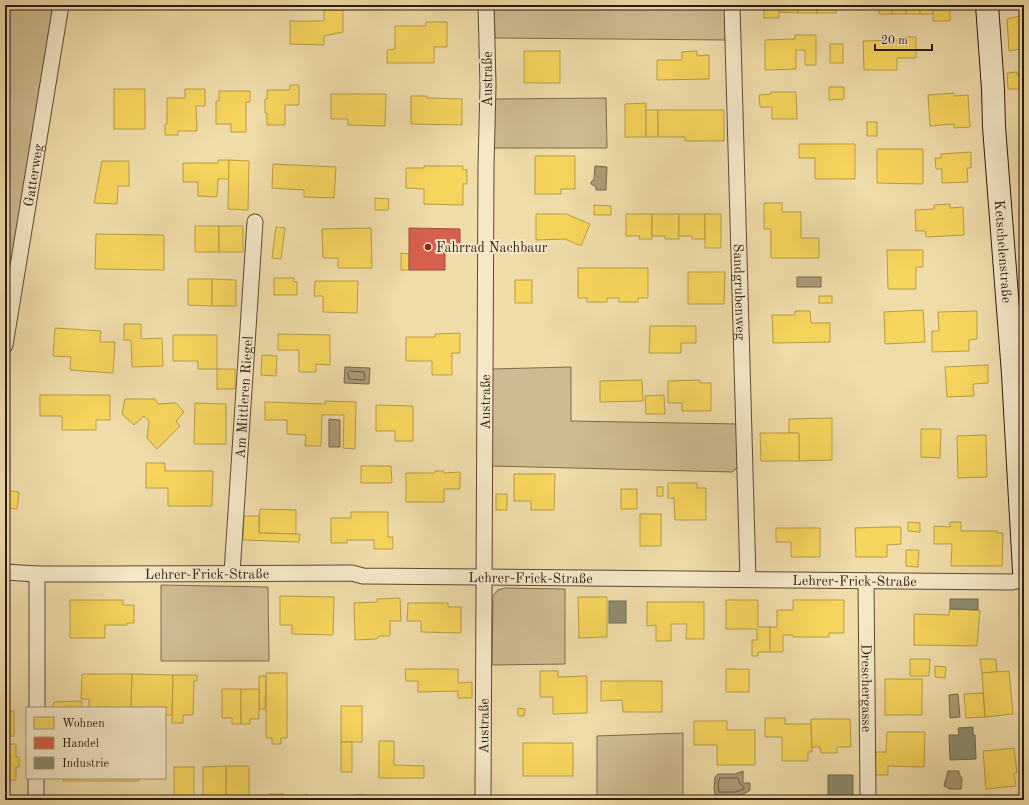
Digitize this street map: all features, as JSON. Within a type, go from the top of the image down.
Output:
[{"type":"main road","name":"Ketschelenstraße","points":[[987,5],[994,127],[1013,374],[1024,571]]},
{"type":"street","name":"Gatterweg","points":[[5,345],[61,5]]},
{"type":"street","name":"Austraße","points":[[483,800],[486,166],[488,85],[486,5]]},
{"type":"street","name":"Sandgrubenweg","points":[[732,5],[748,579]]},
{"type":"street","name":"Am Mittleren Riegel","points":[[232,573],[255,222]]},
{"type":"street","points":[[5,572],[37,574],[37,707]]},
{"type":"street","name":"Lehrer-Frick-Straße","points":[[37,574],[352,573],[363,576],[1016,582],[1024,579]]},
{"type":"street","name":"Dreschergasse","points":[[866,581],[868,796]]},
{"type":"street","points":[[36,779],[36,800]]},
{"type":"shaded area","points":[[5,5],[54,5],[5,345]]},
{"type":"shaded area","points":[[494,5],[727,5],[728,40],[495,38]]},
{"type":"shaded area","points":[[606,98],[607,148],[494,148],[495,99]]},
{"type":"shaded area","points":[[571,367],[571,421],[737,424],[738,466],[732,472],[492,466],[492,369]]},
{"type":"shaded area","points":[[161,585],[268,587],[269,661],[161,661]]},
{"type":"shaded area","points":[[505,588],[565,589],[565,664],[492,665],[493,596],[498,590]]},
{"type":"shaded area","points":[[683,733],[683,800],[597,800],[597,736]]},
{"type":"shaded area","points":[[356,795],[455,798],[461,800],[356,800]]},
{"type":"water","points":[[595,166],[607,167],[606,190],[596,190],[596,187],[591,184],[594,179]]},
{"type":"water","points":[[797,277],[821,277],[821,287],[797,287]]},
{"type":"water","points":[[345,367],[370,368],[369,384],[344,383]]},
{"type":"water","points":[[329,419],[340,420],[340,447],[329,447]]},
{"type":"water","points":[[958,694],[960,717],[950,718],[949,695]]},
{"type":"water","points":[[743,771],[743,783],[750,783],[750,790],[733,797],[715,795],[715,777],[718,774],[735,774]]},
{"type":"water","points":[[948,771],[959,771],[962,779],[961,789],[950,789],[944,786]]},
{"type":"building: Wohnen","points":[[764,5],[779,5],[779,18],[764,18]]},
{"type":"building: Wohnen","points":[[779,5],[798,5],[798,13],[779,12]]},
{"type":"building: Wohnen","points":[[798,5],[817,5],[817,13],[798,13]]},
{"type":"building: Wohnen","points":[[817,5],[836,5],[836,13],[817,13]]},
{"type":"building: Wohnen","points":[[879,5],[892,5],[892,14],[879,14]]},
{"type":"building: Wohnen","points":[[892,5],[906,5],[906,14],[892,14]]},
{"type":"building: Wohnen","points":[[906,5],[920,5],[920,14],[906,14]]},
{"type":"building: Wohnen","points":[[920,5],[934,5],[933,14],[920,14]]},
{"type":"building: Wohnen","points":[[934,5],[950,5],[950,21],[933,21]]},
{"type":"building: Wohnen","points":[[324,10],[343,10],[343,32],[324,36],[324,45],[290,44],[290,21],[324,21]]},
{"type":"building: Wohnen","points":[[1024,15],[1024,48],[1009,51],[1007,19]]},
{"type":"building: Wohnen","points":[[426,22],[447,22],[447,47],[434,47],[434,63],[387,63],[387,50],[395,49],[395,26],[426,26]]},
{"type":"building: Wohnen","points":[[795,35],[816,35],[816,65],[805,65],[805,50],[796,50],[796,69],[765,70],[765,40],[795,39]]},
{"type":"building: Wohnen","points":[[899,37],[916,37],[916,58],[897,58],[897,70],[864,70],[863,41],[899,40]]},
{"type":"building: Wohnen","points":[[830,44],[843,44],[843,63],[830,63]]},
{"type":"building: Wohnen","points":[[524,51],[560,51],[560,83],[524,83]]},
{"type":"building: Wohnen","points":[[697,51],[697,56],[709,55],[709,79],[657,80],[657,60],[682,60],[682,52]]},
{"type":"building: Wohnen","points":[[1017,72],[1017,75],[1024,74],[1024,95],[1022,95],[1021,89],[1008,89],[1007,73]]},
{"type":"building: Wohnen","points":[[290,85],[299,85],[299,105],[285,105],[285,125],[267,125],[265,99],[267,99],[267,90],[290,90]]},
{"type":"building: Wohnen","points":[[829,87],[844,87],[844,99],[829,100]]},
{"type":"building: Wohnen","points":[[114,89],[145,89],[145,129],[114,129]]},
{"type":"building: Wohnen","points":[[185,89],[205,89],[205,106],[196,106],[197,131],[178,131],[178,135],[165,135],[165,124],[167,124],[167,98],[185,98]]},
{"type":"building: Wohnen","points":[[219,91],[250,91],[250,102],[246,102],[246,132],[231,132],[231,124],[216,124],[216,101],[219,101]]},
{"type":"building: Wohnen","points":[[771,92],[796,92],[797,119],[772,119],[772,107],[760,107],[759,95],[771,94]]},
{"type":"building: Wohnen","points":[[954,93],[954,96],[968,95],[970,127],[954,128],[954,124],[930,126],[928,95]]},
{"type":"building: Wohnen","points":[[331,94],[386,94],[385,126],[348,125],[348,119],[331,119]]},
{"type":"building: Wohnen","points":[[411,96],[462,99],[462,125],[411,124]]},
{"type":"building: Wohnen","points":[[646,103],[646,137],[625,137],[625,104]]},
{"type":"building: Wohnen","points":[[646,110],[658,110],[658,137],[646,137]]},
{"type":"building: Wohnen","points":[[658,110],[724,110],[724,141],[685,141],[685,137],[658,137]]},
{"type":"building: Wohnen","points":[[867,122],[877,122],[877,136],[867,136]]},
{"type":"building: Wohnen","points":[[799,144],[855,144],[855,179],[815,179],[815,158],[799,158]]},
{"type":"building: Wohnen","points":[[877,149],[923,149],[923,184],[877,183]]},
{"type":"building: Wohnen","points":[[971,152],[971,168],[967,168],[968,182],[942,183],[942,169],[936,169],[935,158],[941,158],[941,154]]},
{"type":"building: Wohnen","points":[[535,156],[575,156],[575,189],[561,189],[561,194],[535,194]]},
{"type":"building: Wohnen","points":[[218,160],[229,160],[229,179],[218,179],[217,197],[198,196],[198,182],[183,182],[183,163],[218,163]]},
{"type":"building: Wohnen","points":[[229,160],[249,161],[248,210],[228,209]]},
{"type":"building: Wohnen","points":[[102,161],[129,161],[129,186],[118,186],[117,204],[94,203]]},
{"type":"building: Wohnen","points":[[273,164],[336,167],[334,198],[304,197],[304,190],[272,188]]},
{"type":"building: Wohnen","points":[[424,166],[463,166],[463,170],[467,170],[467,184],[463,184],[463,205],[424,204],[424,189],[406,188],[406,168],[424,168]]},
{"type":"building: Wohnen","points":[[375,198],[389,199],[388,210],[375,210]]},
{"type":"building: Wohnen","points":[[764,203],[782,203],[782,212],[801,212],[801,238],[819,238],[819,258],[771,258],[771,229],[764,229]]},
{"type":"building: Wohnen","points":[[950,204],[950,208],[963,207],[964,235],[926,237],[925,231],[916,231],[915,210],[934,209],[934,205]]},
{"type":"building: Wohnen","points":[[594,205],[611,206],[611,215],[594,215]]},
{"type":"building: Wohnen","points":[[536,214],[566,214],[590,224],[581,246],[565,239],[536,240]]},
{"type":"building: Wohnen","points":[[626,214],[652,214],[652,239],[639,239],[640,236],[626,236]]},
{"type":"building: Wohnen","points":[[652,214],[679,214],[679,239],[665,239],[665,236],[652,236]]},
{"type":"building: Wohnen","points":[[679,214],[705,214],[705,239],[692,239],[692,236],[679,236]]},
{"type":"building: Wohnen","points":[[705,214],[721,214],[721,248],[705,248]]},
{"type":"building: Wohnen","points":[[195,226],[219,226],[219,252],[195,252]]},
{"type":"building: Wohnen","points":[[219,226],[243,226],[243,252],[219,252]]},
{"type":"building: Wohnen","points":[[276,227],[285,228],[281,259],[272,258]]},
{"type":"building: Wohnen","points":[[371,228],[372,268],[338,268],[338,258],[323,258],[322,229]]},
{"type":"building: Wohnen","points":[[96,234],[164,235],[164,270],[95,269]]},
{"type":"building: Wohnen","points":[[887,250],[923,250],[923,267],[916,267],[916,289],[888,289]]},
{"type":"building: Wohnen","points":[[401,253],[409,254],[409,270],[401,270]]},
{"type":"building: Wohnen","points":[[578,268],[648,268],[648,298],[638,298],[638,302],[619,302],[619,298],[607,298],[607,302],[587,302],[587,298],[578,298]]},
{"type":"building: Wohnen","points":[[688,272],[725,272],[724,304],[688,304]]},
{"type":"building: Wohnen","points":[[274,278],[294,278],[294,282],[297,282],[297,295],[274,295]]},
{"type":"building: Wohnen","points":[[188,279],[212,279],[212,306],[188,305]]},
{"type":"building: Wohnen","points":[[212,279],[236,280],[236,306],[212,306]]},
{"type":"building: Wohnen","points":[[515,280],[532,280],[532,303],[515,303]]},
{"type":"building: Wohnen","points":[[315,281],[358,281],[357,313],[323,312],[323,296],[314,296]]},
{"type":"building: Wohnen","points":[[819,296],[832,296],[832,303],[819,303]]},
{"type":"building: Wohnen","points":[[923,310],[925,342],[885,344],[884,312]]},
{"type":"building: Wohnen","points":[[795,311],[810,311],[811,323],[830,323],[830,342],[773,343],[772,315],[795,315]]},
{"type":"building: Wohnen","points":[[977,311],[977,339],[969,340],[969,351],[932,352],[932,331],[939,331],[938,312]]},
{"type":"building: Wohnen","points":[[124,324],[141,324],[141,339],[162,338],[163,366],[132,367],[131,340],[124,340]]},
{"type":"building: Wohnen","points":[[650,326],[696,326],[696,343],[681,343],[681,353],[649,353]]},
{"type":"building: Wohnen","points":[[55,328],[101,331],[100,342],[115,342],[113,373],[70,370],[71,357],[53,356]]},
{"type":"building: Wohnen","points":[[460,333],[460,353],[452,353],[452,375],[432,375],[432,361],[406,361],[406,337],[435,337],[435,334]]},
{"type":"building: Wohnen","points":[[278,334],[330,335],[330,365],[316,364],[316,372],[299,372],[299,350],[278,350]]},
{"type":"building: Wohnen","points":[[173,335],[217,335],[217,369],[198,369],[198,361],[173,361]]},
{"type":"building: Wohnen","points":[[262,355],[277,356],[276,376],[261,375]]},
{"type":"building: Wohnen","points":[[988,365],[988,383],[973,384],[974,396],[947,397],[945,367]]},
{"type":"building: Wohnen","points":[[217,369],[235,369],[235,389],[217,389]]},
{"type":"building: Wohnen","points":[[642,380],[643,401],[600,402],[600,381]]},
{"type":"building: Wohnen","points":[[700,380],[700,383],[711,383],[711,411],[682,411],[682,403],[668,403],[668,381]]},
{"type":"building: Wohnen","points":[[40,395],[110,395],[110,420],[96,420],[96,430],[62,430],[62,416],[40,416]]},
{"type":"building: Wohnen","points":[[664,395],[665,414],[646,414],[645,396]]},
{"type":"building: Wohnen","points":[[125,399],[155,399],[158,404],[176,403],[184,412],[176,421],[180,426],[157,449],[147,438],[149,421],[144,416],[134,425],[122,414]]},
{"type":"building: Wohnen","points":[[325,401],[356,402],[355,449],[343,448],[344,415],[322,415],[321,446],[305,446],[306,435],[287,434],[287,420],[265,420],[265,402],[326,404]]},
{"type":"building: Wohnen","points":[[195,403],[226,404],[226,444],[194,444]]},
{"type":"building: Wohnen","points":[[376,405],[413,406],[413,441],[395,441],[395,431],[376,431]]},
{"type":"building: Wohnen","points":[[832,418],[832,460],[799,461],[799,433],[789,433],[789,419]]},
{"type":"building: Wohnen","points":[[921,429],[941,429],[940,458],[921,457]]},
{"type":"building: Wohnen","points":[[760,433],[799,433],[799,461],[761,461]]},
{"type":"building: Wohnen","points":[[986,435],[987,477],[958,478],[957,436]]},
{"type":"building: Wohnen","points":[[146,463],[165,463],[165,471],[213,471],[212,506],[168,506],[168,488],[146,488]]},
{"type":"building: Wohnen","points":[[361,466],[391,466],[392,483],[361,483]]},
{"type":"building: Wohnen","points":[[435,471],[444,471],[444,473],[460,472],[460,489],[444,489],[444,502],[406,502],[406,473],[435,473]]},
{"type":"building: Wohnen","points":[[514,474],[555,474],[554,510],[531,510],[531,501],[514,501]]},
{"type":"building: Wohnen","points":[[668,483],[697,483],[697,488],[706,488],[706,520],[675,520],[674,498],[668,498]]},
{"type":"building: Wohnen","points":[[657,487],[663,487],[663,496],[657,496]]},
{"type":"building: Wohnen","points":[[621,489],[637,489],[637,509],[621,509]]},
{"type":"building: Wohnen","points":[[5,490],[19,492],[17,509],[5,508]]},
{"type":"building: Wohnen","points":[[496,494],[507,494],[507,510],[496,510]]},
{"type":"building: Wohnen","points":[[260,509],[296,510],[296,534],[259,533]]},
{"type":"building: Wohnen","points":[[351,512],[388,512],[388,537],[393,537],[393,549],[374,549],[374,540],[347,540],[347,543],[331,543],[331,518],[351,518]]},
{"type":"building: Wohnen","points":[[640,514],[661,514],[661,546],[640,546]]},
{"type":"building: Wohnen","points":[[244,516],[259,516],[259,533],[300,534],[299,542],[243,540]]},
{"type":"building: Wohnen","points":[[908,522],[920,523],[920,532],[908,531]]},
{"type":"building: Wohnen","points":[[950,522],[961,522],[961,531],[997,531],[997,533],[1003,533],[1002,566],[951,566],[952,544],[934,544],[934,526],[950,527]]},
{"type":"building: Wohnen","points":[[901,527],[901,544],[887,545],[887,557],[856,557],[855,528]]},
{"type":"building: Wohnen","points":[[776,528],[820,528],[820,557],[791,557],[791,542],[776,542]]},
{"type":"building: Wohnen","points":[[906,550],[919,550],[918,567],[906,566]]},
{"type":"building: Wohnen","points":[[280,596],[334,597],[333,635],[292,634],[292,625],[280,625]]},
{"type":"building: Wohnen","points":[[578,597],[607,597],[607,637],[579,638]]},
{"type":"building: Wohnen","points":[[400,598],[401,621],[390,621],[390,636],[380,636],[376,639],[355,640],[354,603],[377,602],[377,599]]},
{"type":"building: Wohnen","points":[[70,600],[123,600],[123,605],[134,605],[134,623],[127,623],[127,625],[105,625],[105,638],[70,638]]},
{"type":"building: Wohnen","points":[[726,600],[758,600],[758,627],[770,627],[770,652],[758,652],[758,656],[752,656],[752,640],[757,640],[757,629],[726,629]]},
{"type":"building: Wohnen","points":[[793,600],[844,600],[844,633],[829,633],[829,637],[793,637],[793,635],[783,635],[783,652],[770,652],[770,627],[777,627],[777,610],[793,610]]},
{"type":"building: Wohnen","points":[[647,602],[704,602],[704,639],[686,639],[687,624],[671,624],[671,641],[656,641],[656,625],[647,626]]},
{"type":"building: Wohnen","points":[[408,603],[448,603],[448,607],[461,607],[461,633],[421,632],[421,621],[407,621]]},
{"type":"building: Wohnen","points":[[949,609],[980,610],[977,646],[914,645],[914,614],[949,615]]},
{"type":"building: Wohnen","points":[[910,659],[930,659],[929,676],[910,676]]},
{"type":"building: Wohnen","points":[[980,659],[996,659],[997,672],[982,673]]},
{"type":"building: Wohnen","points":[[935,666],[946,667],[945,678],[935,677]]},
{"type":"building: Wohnen","points":[[405,669],[458,669],[458,683],[472,682],[472,698],[458,698],[458,691],[418,692],[418,681],[406,681]]},
{"type":"building: Wohnen","points":[[726,669],[749,669],[749,692],[726,692]]},
{"type":"building: Wohnen","points":[[540,671],[558,671],[558,677],[587,676],[587,713],[553,714],[553,697],[540,697]]},
{"type":"building: Wohnen","points":[[1009,671],[1013,714],[985,717],[982,673]]},
{"type":"building: Wohnen","points":[[266,673],[287,673],[287,738],[281,738],[281,744],[272,744],[272,738],[266,738]]},
{"type":"building: Wohnen","points":[[82,674],[132,674],[131,707],[89,707],[89,699],[81,699]]},
{"type":"building: Wohnen","points":[[132,674],[173,675],[172,715],[166,715],[166,707],[131,707]]},
{"type":"building: Wohnen","points":[[173,675],[197,675],[197,681],[194,681],[193,715],[183,715],[183,723],[172,723]]},
{"type":"building: Wohnen","points":[[259,676],[266,676],[265,709],[259,709]]},
{"type":"building: Wohnen","points":[[885,679],[922,679],[922,715],[885,715]]},
{"type":"building: Wohnen","points":[[601,681],[662,681],[662,712],[623,712],[622,700],[601,701]]},
{"type":"building: Wohnen","points":[[222,689],[241,689],[241,724],[232,724],[232,718],[222,718]]},
{"type":"building: Wohnen","points":[[241,689],[259,689],[259,719],[250,719],[250,724],[241,724]]},
{"type":"building: Wohnen","points":[[983,693],[985,717],[966,718],[964,694]]},
{"type":"building: Wohnen","points":[[5,700],[9,700],[9,711],[14,711],[14,736],[5,736]]},
{"type":"building: Wohnen","points":[[82,701],[82,707],[52,707],[54,702]]},
{"type":"building: Wohnen","points":[[341,706],[362,706],[362,742],[341,742]]},
{"type":"building: Wohnen","points":[[518,708],[525,709],[524,716],[518,716]]},
{"type":"building: Wohnen","points":[[765,718],[785,718],[785,724],[811,724],[812,752],[808,752],[808,761],[782,761],[782,737],[765,737]]},
{"type":"building: Wohnen","points":[[811,719],[850,719],[851,747],[837,747],[837,753],[821,753],[820,747],[812,747]]},
{"type":"building: Wohnen","points":[[694,721],[727,721],[727,730],[755,730],[755,765],[717,765],[717,745],[694,745]]},
{"type":"building: Wohnen","points":[[887,732],[925,732],[924,767],[888,766],[888,775],[875,775],[876,752],[886,752]]},
{"type":"building: Wohnen","points":[[379,741],[394,741],[394,765],[424,766],[424,778],[379,778]]},
{"type":"building: Wohnen","points":[[341,742],[352,742],[352,772],[341,772]]},
{"type":"building: Wohnen","points":[[523,743],[573,743],[573,776],[523,776]]},
{"type":"building: Wohnen","points":[[5,744],[16,744],[16,757],[19,757],[19,767],[16,767],[16,780],[5,780]]},
{"type":"building: Wohnen","points":[[1014,748],[1017,773],[1014,773],[1016,786],[986,789],[983,751]]},
{"type":"building: Wohnen","points":[[226,766],[249,766],[249,800],[226,800]]},
{"type":"building: Wohnen","points":[[226,766],[226,800],[203,800],[203,767]]},
{"type":"building: Wohnen","points":[[174,767],[194,767],[194,800],[174,800]]},
{"type":"building: Wohnen","points":[[62,779],[139,779],[139,781],[63,781]]},
{"type":"building: Wohnen","points":[[269,794],[284,794],[284,800],[269,800]]},
{"type":"building: Wohnen","points":[[307,794],[310,800],[295,800]]},
{"type":"building: Handel","points":[[409,228],[460,229],[460,244],[445,244],[445,270],[409,270]]},
{"type":"building: Industrie","points":[[950,599],[978,599],[978,610],[950,609]]},
{"type":"building: Industrie","points":[[609,601],[626,601],[626,623],[609,623]]},
{"type":"building: Industrie","points":[[973,727],[973,735],[975,735],[976,759],[950,760],[949,735],[959,735],[958,728]]},
{"type":"building: Industrie","points":[[828,775],[853,775],[853,798],[828,798]]},
{"type":"place","name":"Fahrrad Nachbaur","points":[[428,247]]}]
